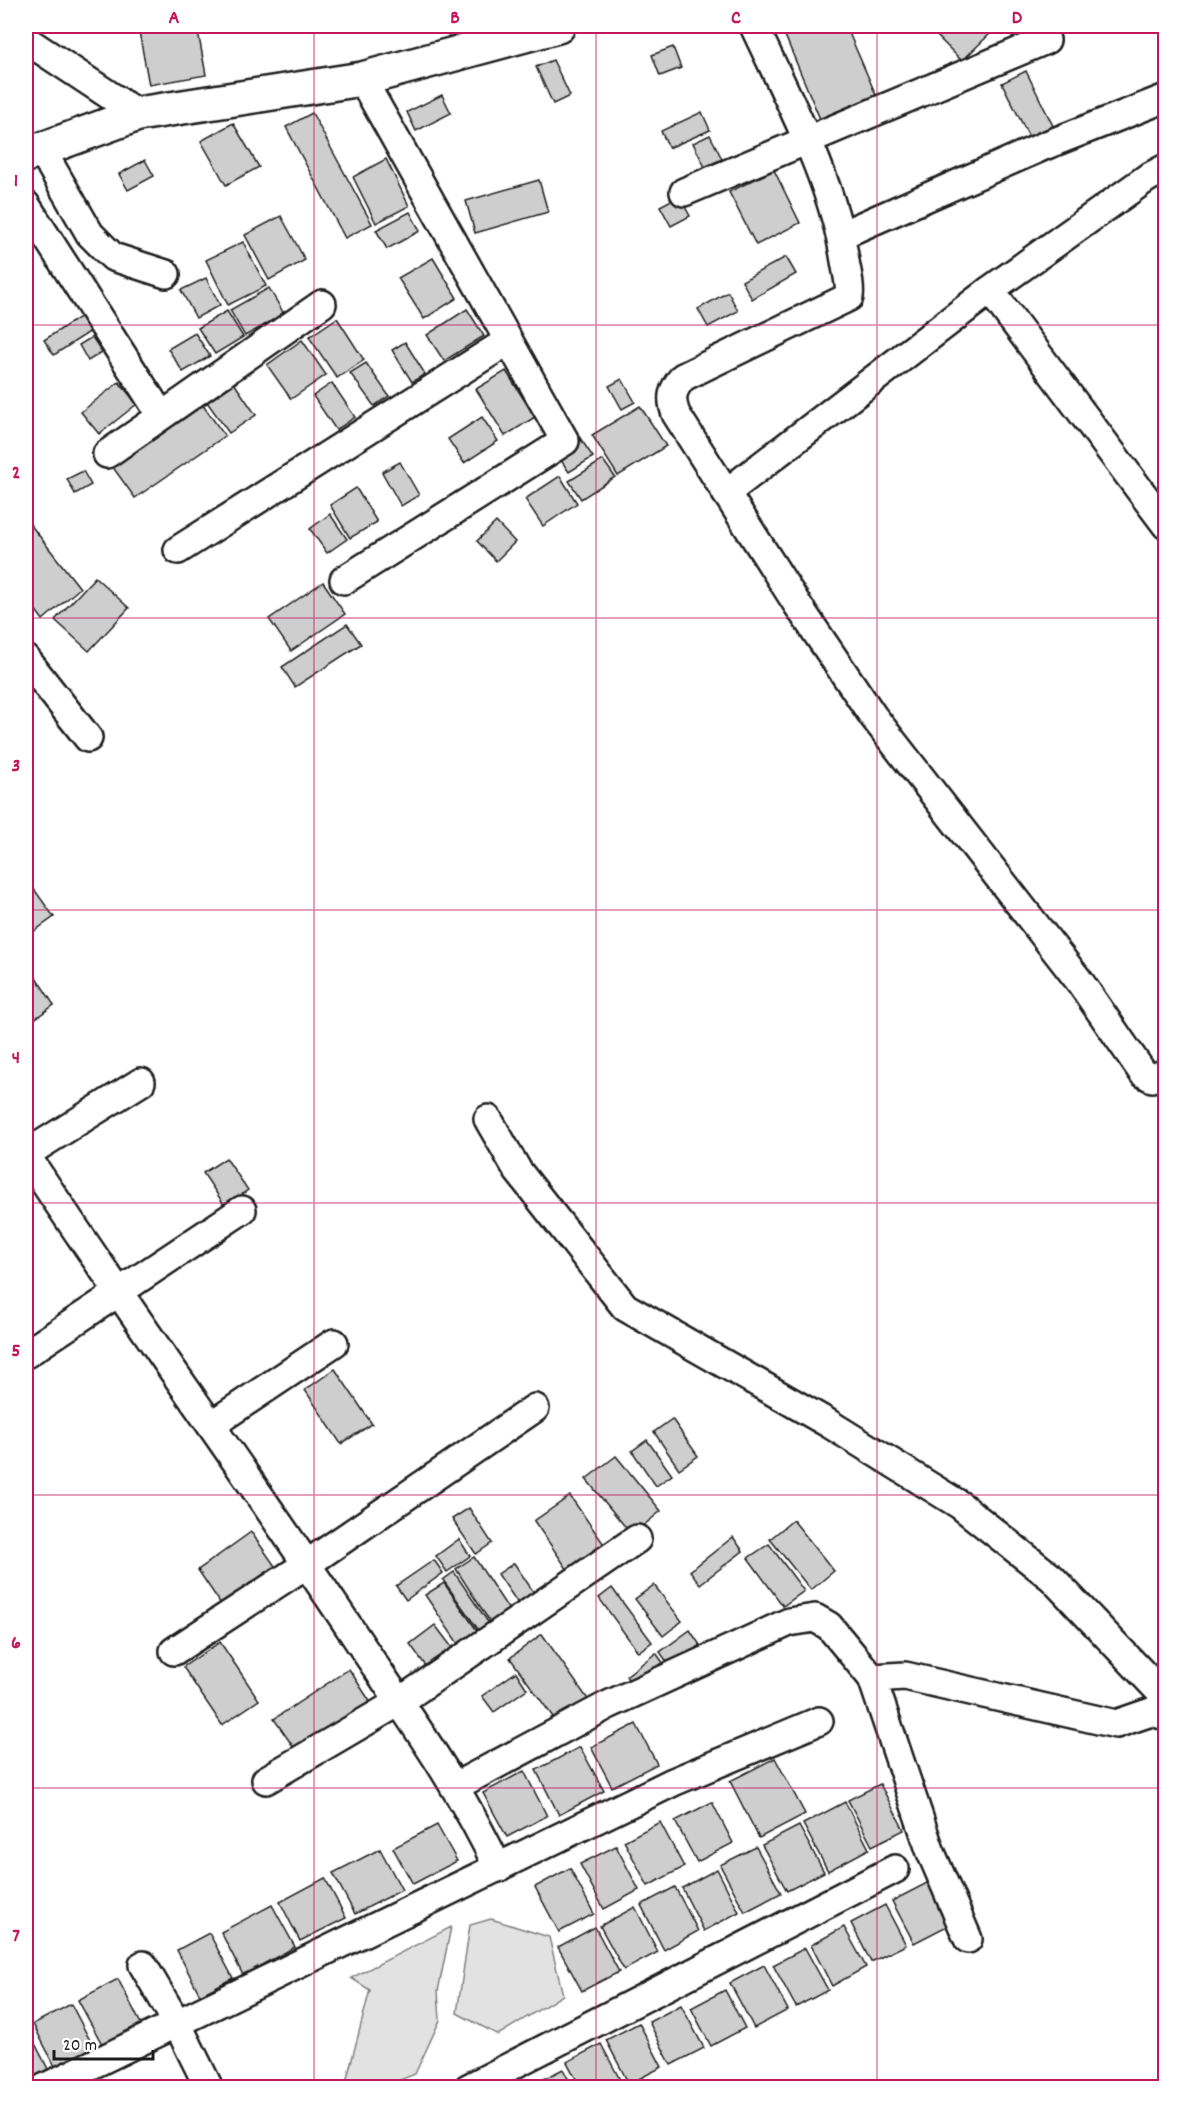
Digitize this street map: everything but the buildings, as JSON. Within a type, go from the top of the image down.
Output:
[{"type":"street","points":[[754,26],[807,142],[841,235],[850,285],[849,297],[683,377],[674,387],[671,401],[675,414],[797,604],[873,716],[1080,982],[1143,1073],[1152,1078],[1166,1073]]},
{"type":"street","points":[[166,274],[113,257],[90,234],[33,152],[138,114],[362,79],[538,28]]},
{"type":"street","points":[[26,40],[138,114]]},
{"type":"street","points":[[684,192],[1046,40]]},
{"type":"street","points":[[344,580],[565,441],[362,79]]},
{"type":"street","points":[[841,235],[1044,146],[1166,98]]},
{"type":"street","points":[[726,493],[990,290],[1147,178],[1166,168]]},
{"type":"street","points":[[26,205],[161,416]]},
{"type":"street","points":[[990,290],[1166,525]]},
{"type":"street","points":[[107,454],[322,304]]},
{"type":"street","points":[[178,550],[508,341]]},
{"type":"street","points":[[26,659],[88,738]]},
{"type":"street","points":[[141,1082],[26,1154],[116,1293],[308,1564],[456,1786],[498,1868]]},
{"type":"street","points":[[488,1119],[518,1171],[625,1307],[828,1423],[960,1505],[1052,1578],[1166,1698]]},
{"type":"street","points":[[26,1354],[242,1210]]},
{"type":"street","points":[[211,1425],[334,1343]]},
{"type":"street","points":[[174,1651],[308,1564],[535,1408]]},
{"type":"street","points":[[266,1780],[399,1702],[637,1539]]},
{"type":"street","points":[[456,1786],[608,1705],[789,1622],[815,1618],[829,1626],[872,1678],[930,1850],[968,1939]]},
{"type":"street","points":[[872,1678],[905,1676],[1116,1724],[1150,1712],[1166,1716]]},
{"type":"street","points":[[44,2088],[673,1782],[819,1721]]},
{"type":"street","points":[[468,2088],[895,1869]]},
{"type":"street","points":[[143,1965],[177,2023],[208,2088]]},
{"type":"shaded area","points":[[491,1919],[549,1937],[563,1995],[498,2035],[457,2013],[470,1925]]},
{"type":"shaded area","points":[[451,1927],[438,1991],[440,2020],[415,2074],[383,2087],[346,2082],[370,1990],[351,1978]]}]
